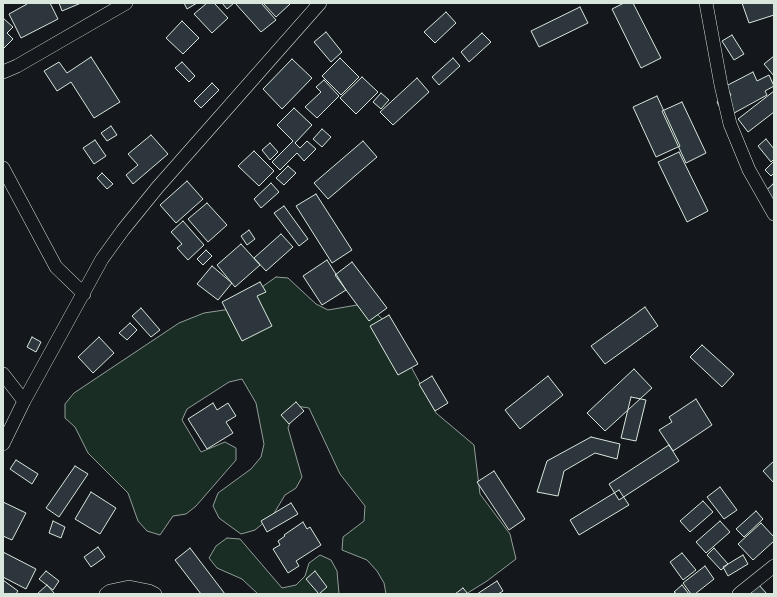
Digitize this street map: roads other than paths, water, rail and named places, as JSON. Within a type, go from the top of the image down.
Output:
[{"type":"street","points":[[3,72],[17,66],[126,3]]},
{"type":"street","points":[[3,444],[24,401],[102,259],[157,188],[320,3]]},
{"type":"street","points":[[706,3],[721,85],[730,124],[749,170],[774,214]]},
{"type":"street","points":[[3,168],[56,267],[84,294]]},
{"type":"street","points":[[3,374],[24,401]]},
{"type":"street","points":[[739,594],[774,566]]},
{"type":"street","points":[[106,594],[110,591],[129,587],[149,591],[155,594]]}]
